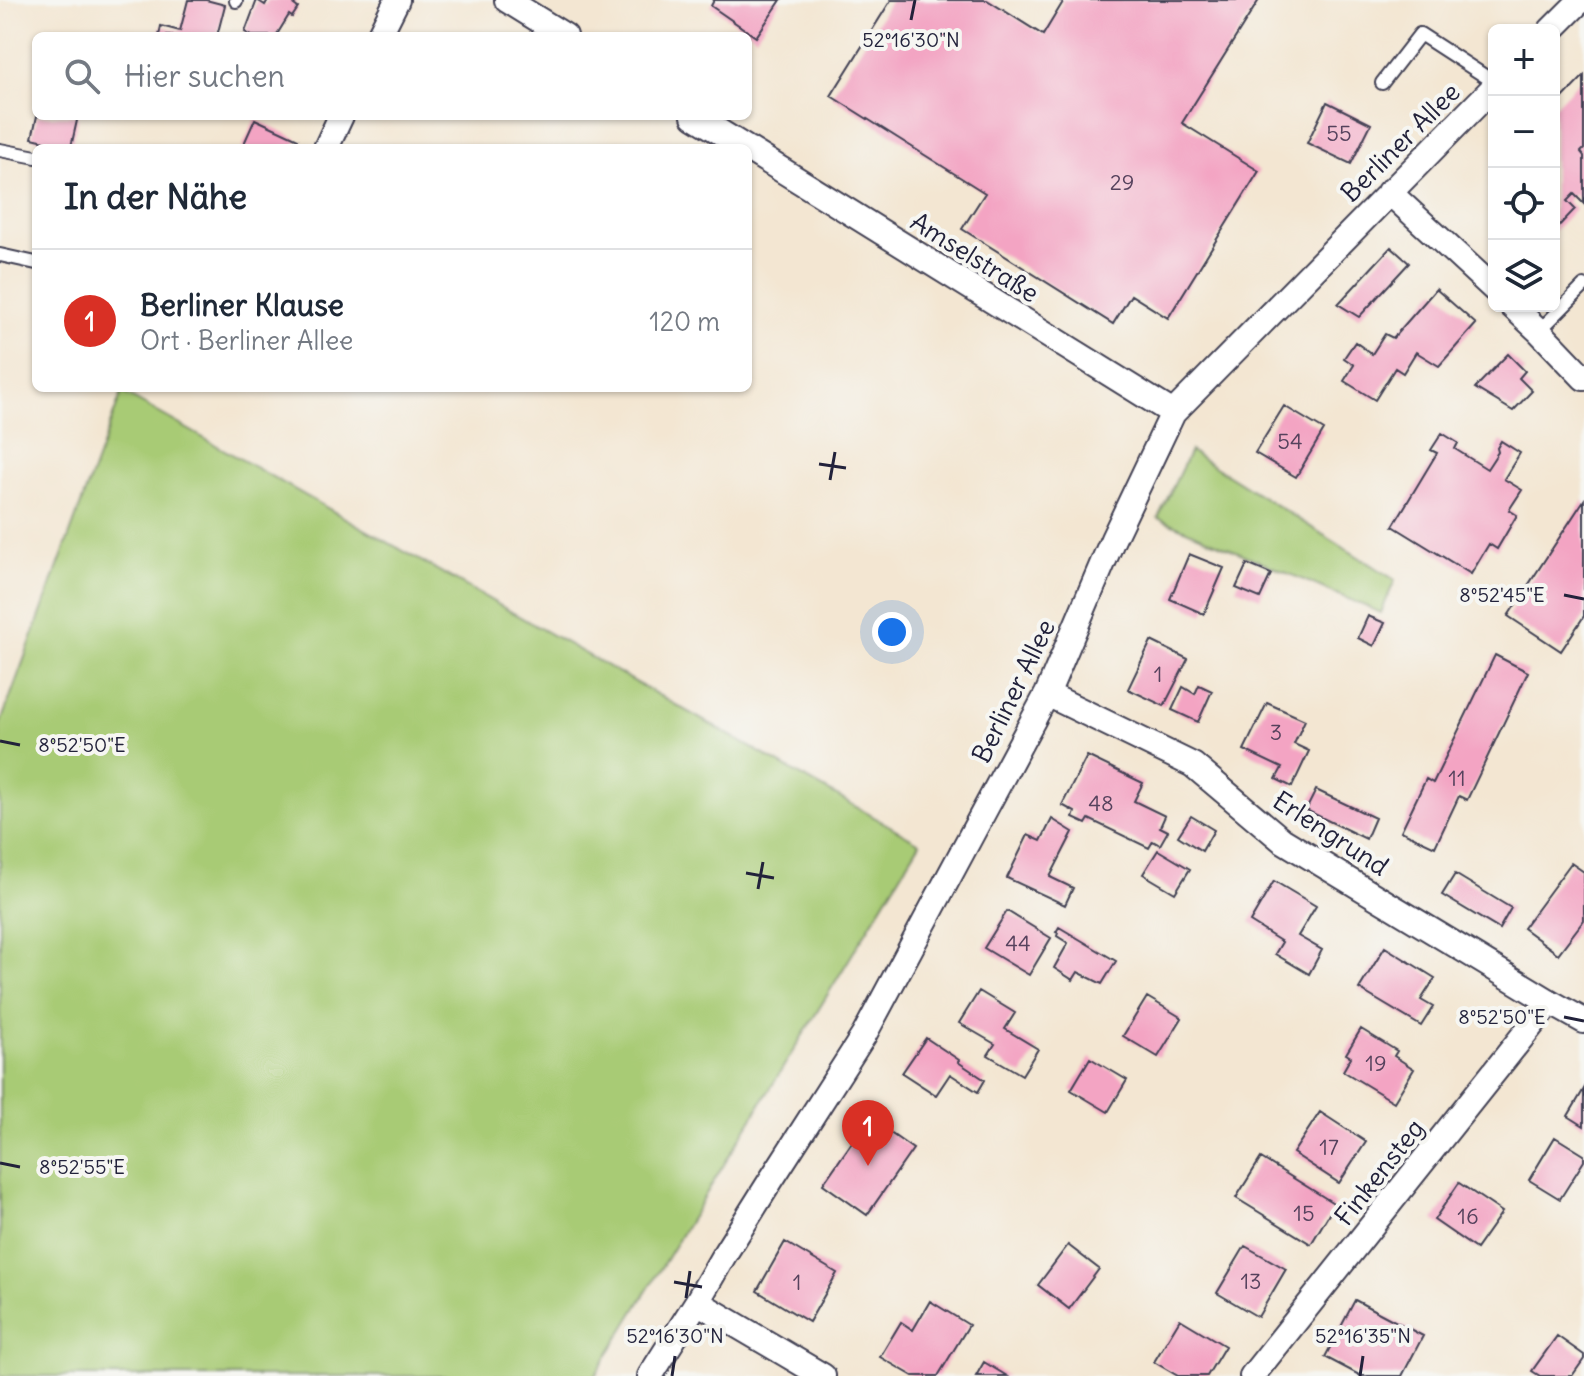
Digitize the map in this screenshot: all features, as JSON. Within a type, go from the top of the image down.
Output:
[{"type":"street","points":[[381,32],[397,0]]},
{"type":"street","points":[[507,0],[559,32]]},
{"type":"street","points":[[1557,24],[1581,0]]},
{"type":"street","name":"Berliner Allee","points":[[650,1376],[864,1035],[1047,694],[1113,539],[1173,413],[1488,91]]},
{"type":"street","points":[[328,144],[339,120]]},
{"type":"street","name":"Amselstraße","points":[[700,120],[739,144]]},
{"type":"street","name":"Amselstraße","points":[[752,152],[1173,413]]},
{"type":"street","points":[[1389,192],[1488,283]]},
{"type":"street","points":[[1518,312],[1584,378]]},
{"type":"street","name":"Erlengrund","points":[[1047,694],[1193,765],[1282,840],[1584,1021]]},
{"type":"street","name":"Finkensteg","points":[[1252,1376],[1550,1002]]},
{"type":"street","points":[[697,1302],[823,1376]]},
{"type":"lane","points":[[1382,83],[1420,34],[1488,81]]},
{"type":"lane","points":[[0,150],[32,156]]},
{"type":"lane","points":[[0,255],[32,262]]},
{"type":"lane","points":[[1539,331],[1584,286]]},
{"type":"green space","points":[[122,392],[920,843],[595,1376],[0,1376],[0,725]]},
{"type":"green space","points":[[1190,451],[1395,580],[1381,613],[1158,518]]},
{"type":"building","points":[[188,0],[206,0],[225,5],[218,32],[160,32],[161,26],[180,31]]},
{"type":"building","points":[[257,0],[265,5],[268,0],[298,0],[294,5],[298,8],[292,17],[289,15],[278,32],[245,32]]},
{"type":"building","points":[[714,0],[781,0],[756,37],[711,6]]},
{"type":"building","points":[[891,0],[987,0],[1043,35],[1063,2],[1059,0],[1259,0],[1182,123],[1259,171],[1168,318],[1131,295],[1113,324],[962,229],[985,193],[831,96]]},
{"type":"building","points":[[1584,76],[1584,149],[1581,152],[1584,156],[1584,204],[1574,194],[1567,201],[1575,209],[1560,225],[1560,168],[1560,101]]},
{"type":"building","points":[[1327,102],[1371,124],[1351,164],[1307,143]]},
{"type":"building","points":[[36,120],[77,120],[72,144],[32,138]]},
{"type":"building","points":[[255,120],[298,139],[295,144],[244,144]]},
{"type":"building","points":[[1391,247],[1409,263],[1359,317],[1338,304]]},
{"type":"building","points":[[1436,289],[1476,324],[1439,366],[1416,352],[1403,373],[1395,368],[1375,400],[1344,381],[1354,365],[1344,358],[1355,342],[1372,354],[1385,334],[1393,338]]},
{"type":"building","points":[[1508,354],[1525,371],[1519,378],[1532,391],[1513,411],[1475,388]]},
{"type":"building","points":[[1284,406],[1324,430],[1296,477],[1255,453]]},
{"type":"building","points":[[1442,433],[1458,443],[1455,449],[1487,469],[1501,441],[1520,453],[1504,479],[1522,490],[1509,510],[1517,515],[1497,549],[1489,544],[1471,574],[1393,526],[1437,453],[1431,450]]},
{"type":"building","points":[[1584,500],[1584,616],[1561,651],[1508,616]]},
{"type":"building","points":[[1189,554],[1224,568],[1204,614],[1170,599]]},
{"type":"building","points":[[1247,564],[1271,574],[1260,598],[1236,588]]},
{"type":"building","points":[[1368,616],[1385,623],[1374,646],[1358,638]]},
{"type":"building","points":[[1151,641],[1188,659],[1164,706],[1128,689]]},
{"type":"building","points":[[1495,655],[1528,672],[1467,800],[1459,796],[1435,847],[1401,831],[1426,779],[1433,783]]},
{"type":"building","points":[[1199,685],[1212,691],[1198,722],[1172,710],[1183,687],[1195,694]]},
{"type":"building","points":[[1267,703],[1305,720],[1294,744],[1309,751],[1292,787],[1276,779],[1282,768],[1244,750]]},
{"type":"building","points":[[1087,756],[1143,783],[1134,801],[1165,816],[1160,827],[1168,831],[1160,845],[1153,841],[1149,848],[1089,819],[1086,824],[1073,818],[1075,812],[1062,805]]},
{"type":"building","points":[[1316,790],[1375,818],[1366,839],[1306,810]]},
{"type":"building","points":[[1191,816],[1214,830],[1202,851],[1178,836]]},
{"type":"building","points":[[1052,819],[1073,832],[1050,877],[1073,888],[1065,905],[1007,878],[1028,835],[1041,841]]},
{"type":"building","points":[[1158,850],[1190,869],[1175,893],[1143,874]]},
{"type":"building","points":[[1571,863],[1584,872],[1584,920],[1558,954],[1523,928]]},
{"type":"building","points":[[1455,874],[1511,908],[1499,929],[1442,895]]},
{"type":"building","points":[[1274,881],[1316,906],[1298,936],[1322,950],[1309,974],[1275,954],[1282,942],[1250,922]]},
{"type":"building","points":[[1007,911],[1051,938],[1029,975],[984,948]]},
{"type":"building","points":[[1059,927],[1116,961],[1102,984],[1078,972],[1073,980],[1054,968],[1068,943],[1057,936]]},
{"type":"building","points":[[1385,947],[1435,978],[1421,1000],[1433,1007],[1421,1026],[1359,989]]},
{"type":"building","points":[[979,991],[1015,1013],[1005,1029],[1038,1049],[1022,1075],[988,1055],[995,1044],[959,1023]]},
{"type":"building","points":[[1147,997],[1182,1018],[1158,1057],[1123,1036]]},
{"type":"building","points":[[1361,1029],[1397,1051],[1394,1056],[1414,1069],[1394,1102],[1343,1071],[1351,1057],[1346,1054]]},
{"type":"building","points":[[926,1038],[985,1080],[978,1092],[950,1074],[936,1095],[902,1073]]},
{"type":"building","points":[[1090,1058],[1127,1080],[1108,1112],[1071,1090]]},
{"type":"building","points":[[1584,1089],[1584,1126],[1568,1116]]},
{"type":"building","points":[[1320,1112],[1366,1142],[1339,1183],[1293,1153]]},
{"type":"building","points":[[869,1118],[913,1149],[867,1215],[823,1184]]},
{"type":"building","points":[[1555,1137],[1584,1155],[1584,1161],[1560,1199],[1529,1180]]},
{"type":"building","points":[[1261,1158],[1335,1204],[1311,1244],[1236,1198]]},
{"type":"building","points":[[1459,1183],[1502,1212],[1476,1249],[1434,1220]]},
{"type":"building","points":[[785,1242],[837,1273],[809,1322],[757,1291]]},
{"type":"building","points":[[1068,1245],[1099,1269],[1069,1309],[1038,1285]]},
{"type":"building","points":[[1245,1246],[1286,1269],[1258,1317],[1217,1293]]},
{"type":"building","points":[[1355,1300],[1423,1336],[1402,1376],[1361,1376],[1325,1357]]},
{"type":"building","points":[[930,1301],[969,1325],[938,1376],[913,1376],[880,1357],[901,1322],[913,1330]]},
{"type":"building","points":[[1180,1319],[1225,1346],[1207,1376],[1178,1376],[1154,1362]]},
{"type":"building","points":[[1557,1336],[1584,1355],[1584,1359],[1572,1376],[1540,1376],[1532,1371]]},
{"type":"building","points":[[984,1362],[1007,1376],[976,1376]]},
{"type":"place","name":"Berliner Klause","points":[[868,1166]]}]
